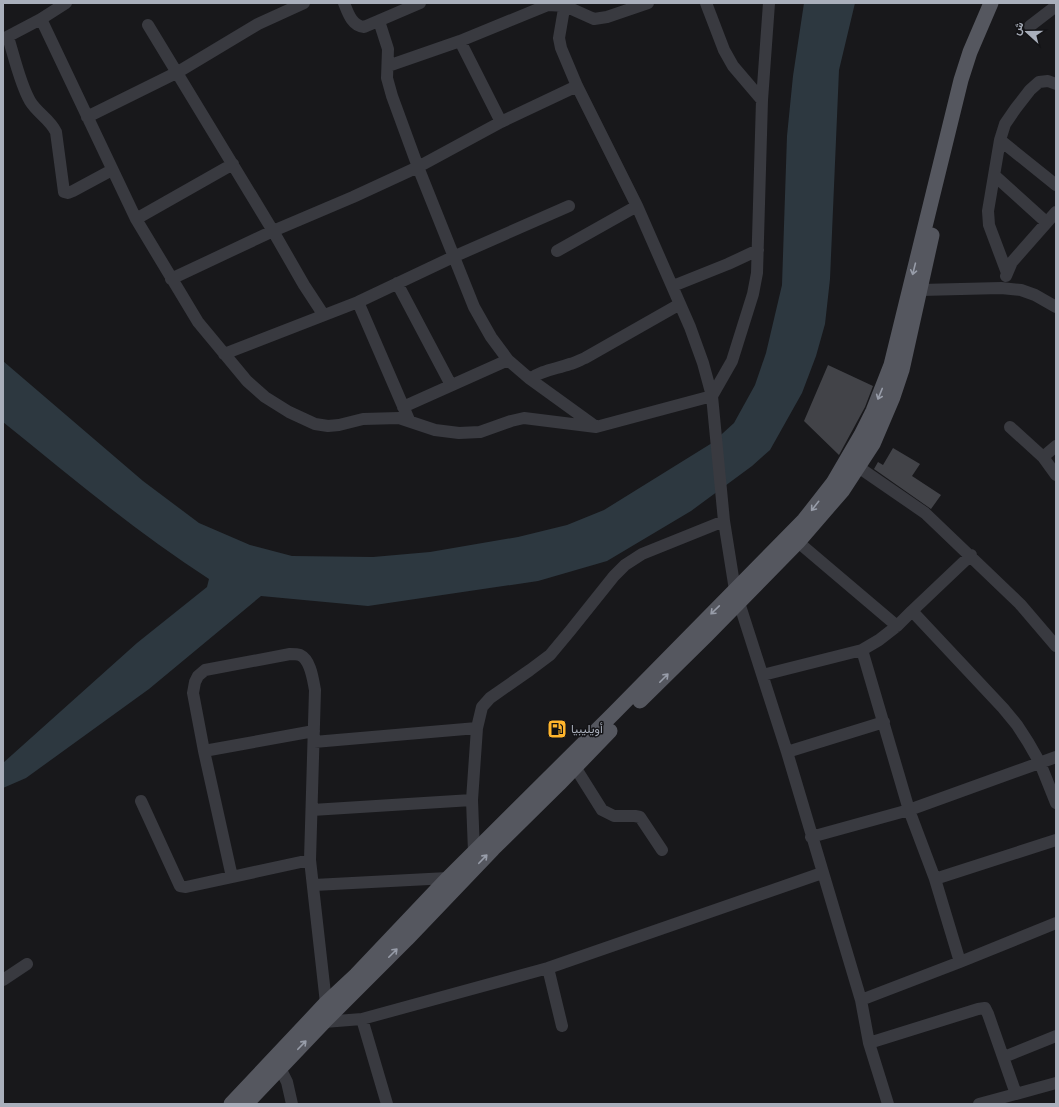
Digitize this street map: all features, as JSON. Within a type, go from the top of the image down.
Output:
[{"type":"main road","points":[[915,289],[961,80],[970,52],[991,3]]},
{"type":"main road","points":[[231,1104],[326,1003],[356,975],[474,852],[614,714],[737,596],[798,542],[831,504],[853,463],[862,435],[888,371],[915,289],[976,56],[999,3]]},
{"type":"main road","points":[[246,1104],[493,849],[576,767],[737,596],[804,520],[833,483],[853,463]]},
{"type":"street","points":[[66,3],[41,19],[5,38],[30,102],[51,123],[56,132],[64,192],[68,193],[73,191],[112,170]]},
{"type":"street","points":[[87,117],[178,72],[258,24],[304,3]]},
{"type":"street","points":[[344,3],[352,21],[359,27],[364,28],[379,21],[398,8],[420,3]]},
{"type":"street","points":[[388,66],[460,41],[548,5],[565,4],[594,19],[607,18],[648,3]]},
{"type":"street","points":[[706,3],[724,50],[733,66],[762,100]]},
{"type":"street","points":[[41,19],[136,219],[198,322],[247,381],[265,397],[289,412],[315,424],[328,426],[363,419],[399,418],[410,420],[435,430],[459,433],[480,432],[524,418],[596,427],[712,396],[732,361],[744,326],[757,273],[762,100],[769,3]]},
{"type":"street","points":[[565,4],[559,38],[561,48],[577,86],[637,206],[673,286],[701,357],[712,396],[724,521],[737,596],[787,752],[811,837],[861,1000],[869,1043],[888,1104]]},
{"type":"street","points":[[1030,26],[1056,6]]},
{"type":"street","points":[[379,21],[388,49],[387,78],[392,96],[418,167],[474,307],[491,337],[508,360],[530,379],[596,427]]},
{"type":"street","points":[[148,25],[178,72],[304,285],[323,314]]},
{"type":"street","points":[[460,41],[501,122]]},
{"type":"street","points":[[1007,273],[989,225],[988,211],[1000,140],[1005,124],[1030,90],[1039,82],[1048,81],[1056,84]]},
{"type":"street","points":[[171,278],[418,167],[501,122],[577,86]]},
{"type":"street","points":[[1000,140],[1056,185]]},
{"type":"street","points":[[136,219],[233,164]]},
{"type":"street","points":[[994,175],[1046,222]]},
{"type":"street","points":[[224,354],[323,314],[358,302],[453,257],[569,206]]},
{"type":"street","points":[[557,251],[637,206]]},
{"type":"street","points":[[1001,288],[1012,262],[1056,212]]},
{"type":"street","points":[[673,286],[758,250]]},
{"type":"street","points":[[397,283],[451,385]]},
{"type":"street","points":[[915,289],[1001,288],[1021,290],[1035,295],[1056,307]]},
{"type":"street","points":[[358,302],[410,420]]},
{"type":"street","points":[[530,379],[535,375],[553,368],[585,358],[680,304]]},
{"type":"street","points":[[403,407],[508,360]]},
{"type":"street","points":[[1010,427],[1043,458],[1056,475]]},
{"type":"street","points":[[1043,458],[1056,446]]},
{"type":"street","points":[[853,463],[925,513],[1020,604],[1056,646]]},
{"type":"street","points":[[474,852],[472,800],[476,728],[482,707],[490,698],[550,655],[624,565],[642,554],[724,521]]},
{"type":"street","points":[[798,542],[897,626]]},
{"type":"street","points":[[763,675],[862,650],[879,640],[897,626],[970,555]]},
{"type":"street","points":[[912,611],[1008,714],[1028,742],[1040,763],[1056,802]]},
{"type":"street","points":[[862,650],[909,810],[934,879],[960,962]]},
{"type":"street","points":[[232,877],[204,751],[193,693],[195,682],[198,676],[205,670],[290,654],[300,655],[306,661],[312,675],[315,690],[310,860],[326,1003]]},
{"type":"street","points":[[787,752],[884,722]]},
{"type":"street","points":[[204,751],[314,736],[476,728]]},
{"type":"street","points":[[811,837],[909,810],[1056,757]]},
{"type":"street","points":[[576,767],[602,810],[614,816],[640,817],[662,850]]},
{"type":"street","points":[[312,810],[472,800]]},
{"type":"street","points":[[141,801],[180,886],[186,887],[310,860]]},
{"type":"street","points":[[934,879],[1056,840]]},
{"type":"street","points":[[324,1022],[362,1019],[548,968],[822,873]]},
{"type":"street","points":[[314,885],[448,878]]},
{"type":"street","points":[[861,1000],[1056,923]]},
{"type":"street","points":[[3,980],[27,964]]},
{"type":"street","points":[[548,968],[562,1026]]},
{"type":"street","points":[[869,1043],[981,1008],[987,1010],[1016,1094]]},
{"type":"street","points":[[362,1019],[387,1104]]},
{"type":"street","points":[[1004,1056],[1056,1036]]},
{"type":"street","points":[[280,1068],[287,1082],[292,1104]]},
{"type":"street","points":[[983,1103],[1056,1083]]},
{"type":"shaded area","points":[[804,3],[855,3],[839,70],[830,279],[825,324],[816,356],[802,393],[770,450],[752,466],[691,511],[607,561],[538,581],[368,606],[261,596],[149,689],[26,778],[3,788],[3,763],[137,643],[207,587],[209,579],[129,523],[3,422],[3,361],[143,481],[199,523],[250,545],[292,556],[373,557],[430,552],[518,537],[567,525],[604,510],[712,443],[734,423],[755,385],[766,353],[782,285],[787,136],[793,76]]},
{"type":"building","points":[[828,365],[873,386],[865,407],[839,455],[804,421]]},
{"type":"building","points":[[893,448],[920,464],[912,476],[941,495],[931,509],[874,469],[878,462],[883,465]]},
{"type":"place","name":"أويليبيا","points":[[557,729]]}]
